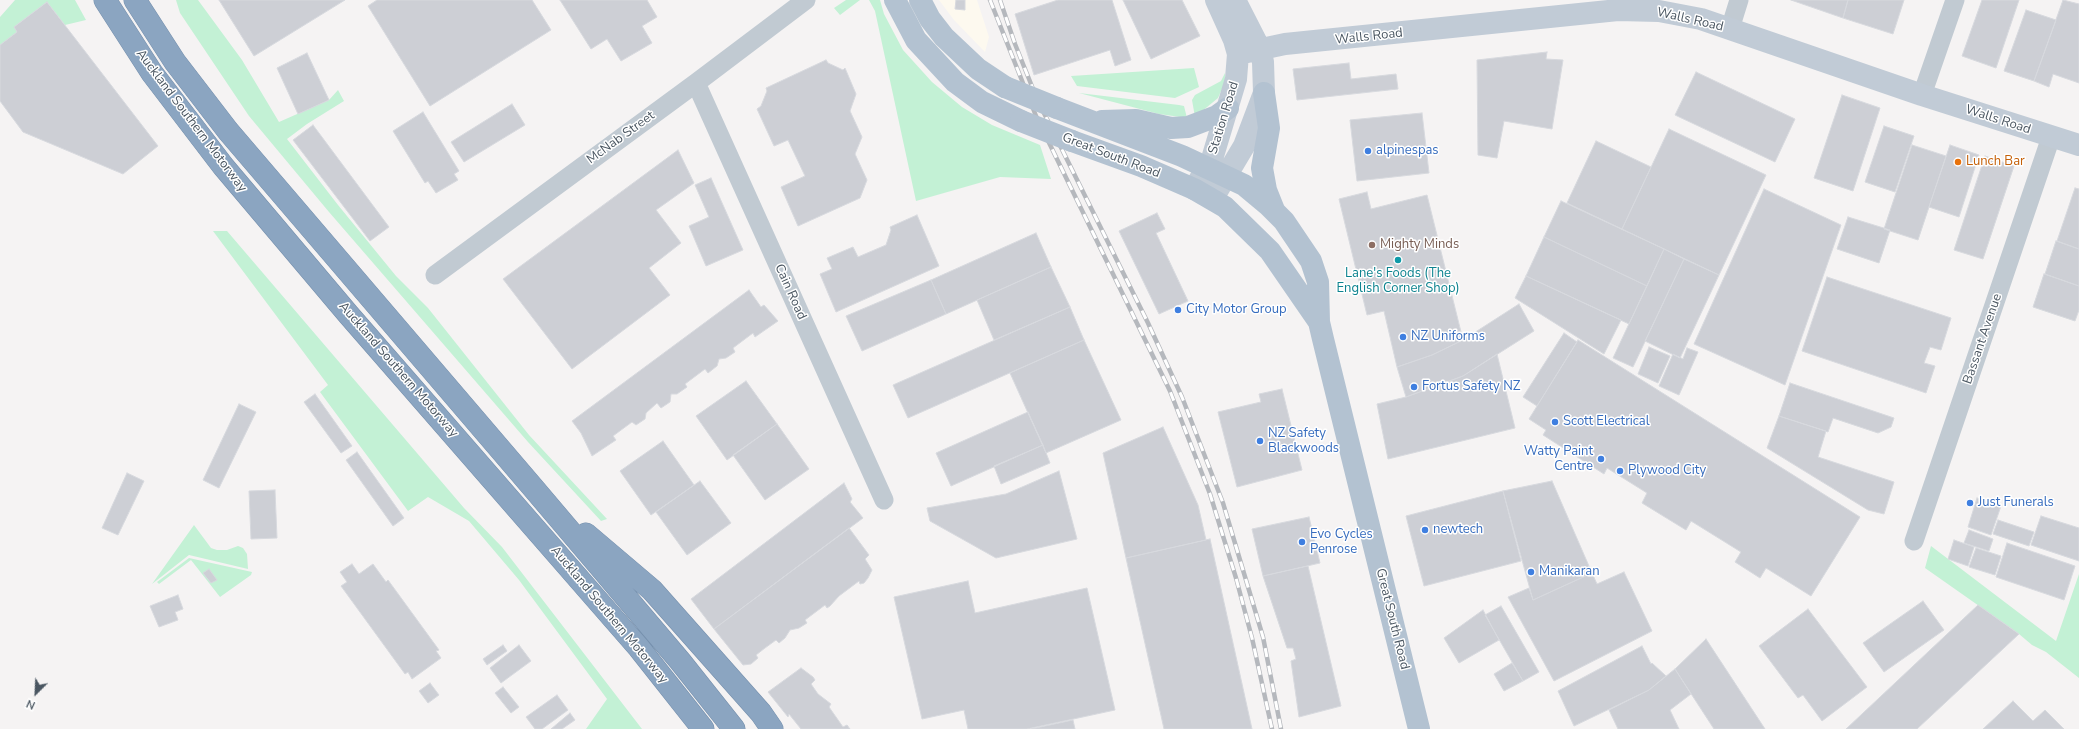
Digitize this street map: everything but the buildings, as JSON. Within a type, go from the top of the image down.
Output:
[{"type":"highway","name":"Auckland Southern Motorway","points":[[105,0],[152,73],[223,166],[353,319],[639,648],[703,729]]},
{"type":"highway","name":"Auckland Southern Motorway","points":[[135,0],[175,62],[228,131],[680,661],[734,729]]},
{"type":"highway","points":[[535,490],[652,590],[761,713],[772,729]]},
{"type":"main road","name":"Great South Road","points":[[895,0],[916,40],[955,82],[982,102],[1021,121],[1141,166],[1204,194],[1238,218],[1270,251],[1319,322]]},
{"type":"main road","name":"Great South Road","points":[[920,0],[930,19],[949,42],[978,69],[1006,87],[1228,176],[1244,185],[1274,212],[1294,235],[1311,261],[1318,282],[1319,322],[1419,729]]},
{"type":"main road","name":"Station Road","points":[[1204,194],[1208,167],[1236,79],[1238,54],[1233,36],[1216,0]]},
{"type":"main road","name":"Station Road","points":[[1204,194],[1228,176],[1244,146],[1264,93],[1263,62],[1260,49],[1236,0]]},
{"type":"main road","name":"Walls Road","points":[[1238,54],[1285,44],[1618,10],[1659,11],[1701,19],[1922,95],[2079,145]]},
{"type":"main road","points":[[1264,93],[1269,128],[1262,168],[1266,190],[1274,212]]},
{"type":"main road","points":[[1093,121],[1136,120],[1171,128],[1188,127],[1206,121],[1228,108]]},
{"type":"street","name":"McNab Street","points":[[435,275],[806,0]]},
{"type":"street","points":[[1730,29],[1739,0]]},
{"type":"street","points":[[1922,95],[1955,0]]},
{"type":"street","name":"Cain Road","points":[[696,83],[884,500]]},
{"type":"street","name":"Bassant Avenue","points":[[1914,541],[2051,136]]},
{"type":"shaded area","points":[[939,0],[977,0],[989,37],[985,52],[954,20]]},
{"type":"green space","points":[[15,0],[75,0],[86,20],[65,25],[47,2],[14,27],[17,32],[0,45],[0,17]]},
{"type":"green space","points":[[176,0],[198,0],[242,60],[279,122],[329,100],[338,90],[344,101],[307,124],[287,139],[396,276],[428,308],[529,435],[607,519],[601,521],[528,442],[329,212],[249,116],[180,13]]},
{"type":"green space","points":[[846,0],[860,0],[840,15],[834,8]]},
{"type":"green space","points":[[869,0],[880,0],[884,14],[903,50],[932,82],[962,107],[992,125],[1040,145],[1051,179],[1000,177],[916,201],[875,11]]},
{"type":"green space","points":[[1194,68],[1199,87],[1175,98],[1077,86],[1071,76]]},
{"type":"green space","points":[[1225,73],[1225,82],[1218,98],[1195,117],[1192,100],[1195,95],[1221,81]]},
{"type":"green space","points":[[1079,93],[1184,106],[1187,118],[1159,114]]},
{"type":"green space","points":[[213,231],[227,231],[464,508],[502,547],[642,729],[586,729],[607,699],[519,580],[469,521],[428,497],[408,511],[320,392],[328,385]]},
{"type":"green space","points":[[194,525],[211,548],[217,550],[227,550],[238,546],[243,548],[247,554],[248,569],[189,555],[152,584]]},
{"type":"green space","points":[[1931,546],[2056,641],[2079,574],[2079,678],[2046,652],[2032,645],[2019,634],[1925,568]]},
{"type":"green space","points":[[189,558],[252,572],[251,575],[220,597],[191,560],[159,584],[157,582]]},
{"type":"railway","points":[[990,0],[1036,116],[1170,391],[1210,494],[1236,578],[1252,638],[1272,729]]},
{"type":"railway","points":[[1000,0],[1015,44],[1037,99],[1148,323],[1182,397],[1223,503],[1263,637],[1281,729]]},
{"type":"place","name":"alpinespas","points":[[1368,151]]},
{"type":"place","name":"Lunch Bar","points":[[1958,162]]},
{"type":"place","name":"Mighty Minds","points":[[1372,245]]},
{"type":"place","name":"Lane's Foods (The English Corner Shop)","points":[[1398,260]]},
{"type":"place","name":"City Motor Group","points":[[1178,310]]},
{"type":"place","name":"NZ Uniforms","points":[[1403,337]]},
{"type":"place","name":"Fortus Safety NZ","points":[[1414,387]]},
{"type":"place","name":"Scott Electrical","points":[[1555,422]]},
{"type":"place","name":"NZ Safety Blackwoods","points":[[1260,441]]},
{"type":"place","name":"Watty Paint Centre","points":[[1601,459]]},
{"type":"place","name":"Plywood City","points":[[1620,471]]},
{"type":"place","name":"Just Funerals","points":[[1970,503]]},
{"type":"place","name":"newtech","points":[[1425,530]]},
{"type":"place","name":"Evo Cycles Penrose","points":[[1302,542]]},
{"type":"place","name":"Manikaran","points":[[1531,572]]}]
